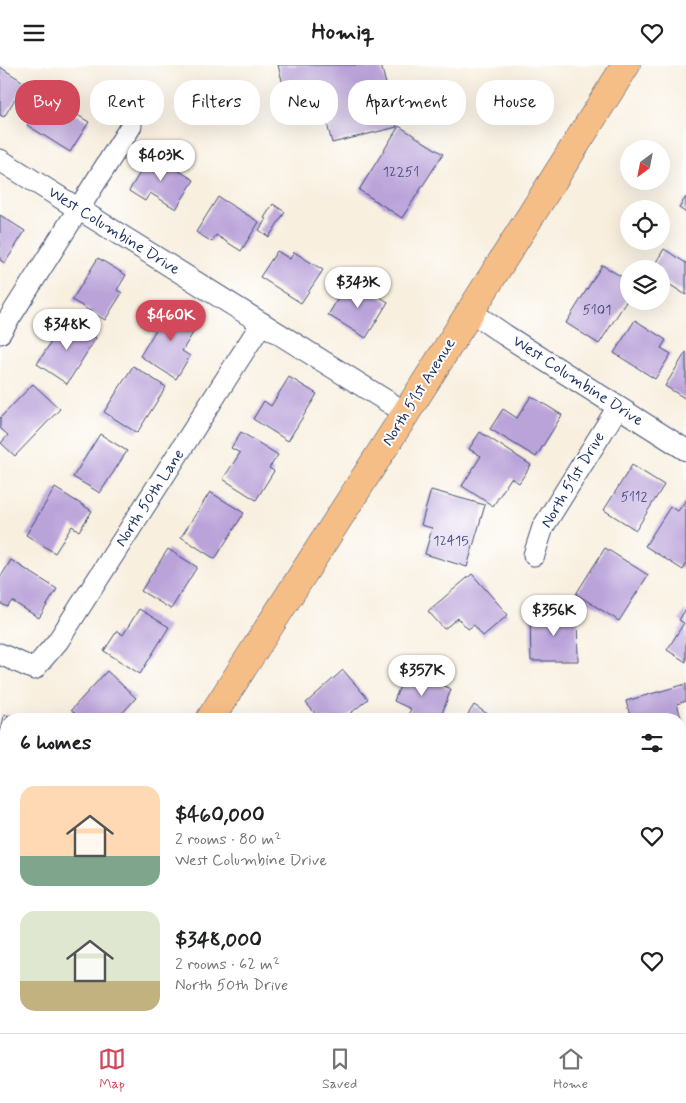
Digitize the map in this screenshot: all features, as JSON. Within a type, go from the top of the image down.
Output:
[{"type":"main road","name":"North 51st Avenue","points":[[214,713],[626,65]]},
{"type":"street","points":[[0,333],[131,126]]},
{"type":"street","name":"West Columbine Drive","points":[[0,160],[406,413]]},
{"type":"street","name":"West Columbine Drive","points":[[470,311],[686,450]]},
{"type":"street","name":"North 50th Lane","points":[[0,654],[34,669],[58,641],[262,323]]},
{"type":"street","name":"North 51st Drive","points":[[534,555],[543,527],[618,407]]},
{"type":"building","points":[[278,65],[381,65],[385,80],[348,80],[348,125],[396,125],[397,127],[332,143],[327,125],[338,125],[338,80],[282,80]]},
{"type":"building","points":[[0,67],[20,80],[15,80],[15,99],[4,117],[0,115]]},
{"type":"building","points":[[80,117],[89,122],[70,152],[27,125],[80,125]]},
{"type":"building","points":[[399,126],[443,154],[402,218],[359,190]]},
{"type":"building","points":[[151,154],[194,180],[176,209],[150,193],[145,201],[129,191]]},
{"type":"building","points":[[218,197],[259,222],[241,251],[216,235],[212,242],[196,232]]},
{"type":"building","points":[[686,197],[686,213],[679,208]]},
{"type":"building","points":[[273,204],[285,212],[269,237],[259,230]]},
{"type":"building","points":[[0,215],[25,231],[5,263],[0,260]]},
{"type":"building","points":[[663,250],[666,250],[686,263],[686,295],[670,285],[670,260],[657,260]]},
{"type":"building","points":[[277,251],[290,259],[294,252],[323,270],[301,303],[260,277]]},
{"type":"building","points":[[98,258],[126,275],[117,290],[122,293],[105,320],[72,300]]},
{"type":"building","points":[[602,265],[620,276],[621,310],[599,344],[566,323]]},
{"type":"building","points":[[347,284],[358,291],[361,285],[388,302],[366,338],[328,315]]},
{"type":"building","points":[[171,305],[199,323],[182,351],[190,356],[176,379],[140,356]]},
{"type":"building","points":[[66,319],[96,338],[67,384],[37,364]]},
{"type":"building","points":[[635,320],[666,340],[661,348],[671,354],[655,379],[614,353]]},
{"type":"building","points":[[686,352],[686,399],[665,386]]},
{"type":"building","points":[[133,366],[166,387],[137,433],[104,412]]},
{"type":"building","points":[[289,377],[317,394],[288,441],[253,419],[264,401],[271,406]]},
{"type":"building","points":[[33,384],[60,409],[15,456],[1,443],[8,435],[0,428],[0,418]]},
{"type":"building","points":[[531,396],[562,415],[536,457],[490,429],[503,409],[517,418]]},
{"type":"building","points":[[241,432],[278,455],[269,468],[274,471],[256,500],[223,479],[240,453],[231,448]]},
{"type":"building","points":[[480,432],[531,465],[519,483],[511,478],[493,506],[462,486],[481,456],[469,449]]},
{"type":"building","points":[[100,434],[127,451],[100,493],[73,477]]},
{"type":"building","points":[[632,465],[664,485],[636,530],[604,510]]},
{"type":"building","points":[[55,488],[92,511],[79,531],[72,526],[55,553],[26,535]]},
{"type":"building","points":[[431,490],[485,505],[467,567],[425,554],[432,528],[421,525]]},
{"type":"building","points":[[210,492],[244,513],[215,559],[181,537]]},
{"type":"building","points":[[686,500],[686,565],[683,570],[645,546],[670,507],[678,511]]},
{"type":"building","points":[[605,548],[648,575],[619,621],[576,594]]},
{"type":"building","points":[[168,549],[197,567],[171,609],[141,591]]},
{"type":"building","points":[[11,560],[57,589],[39,618],[12,601],[7,607],[0,603],[0,578]]},
{"type":"building","points":[[472,574],[508,615],[483,636],[474,625],[468,629],[458,618],[444,629],[428,611]]},
{"type":"building","points":[[139,609],[169,627],[140,674],[104,651],[117,631],[123,635]]},
{"type":"building","points":[[686,609],[686,662],[667,650],[684,623],[679,620]]},
{"type":"building","points":[[577,613],[578,661],[531,661],[530,614]]},
{"type":"building","points":[[343,670],[368,699],[351,713],[315,713],[306,703]]},
{"type":"building","points":[[107,671],[136,698],[122,713],[74,713],[71,710]]},
{"type":"building","points":[[406,671],[451,689],[442,713],[409,713],[411,709],[394,701]]},
{"type":"building","points":[[686,684],[686,701],[677,704],[680,713],[629,713],[626,701]]},
{"type":"building","points":[[474,705],[486,713],[469,713]]}]
